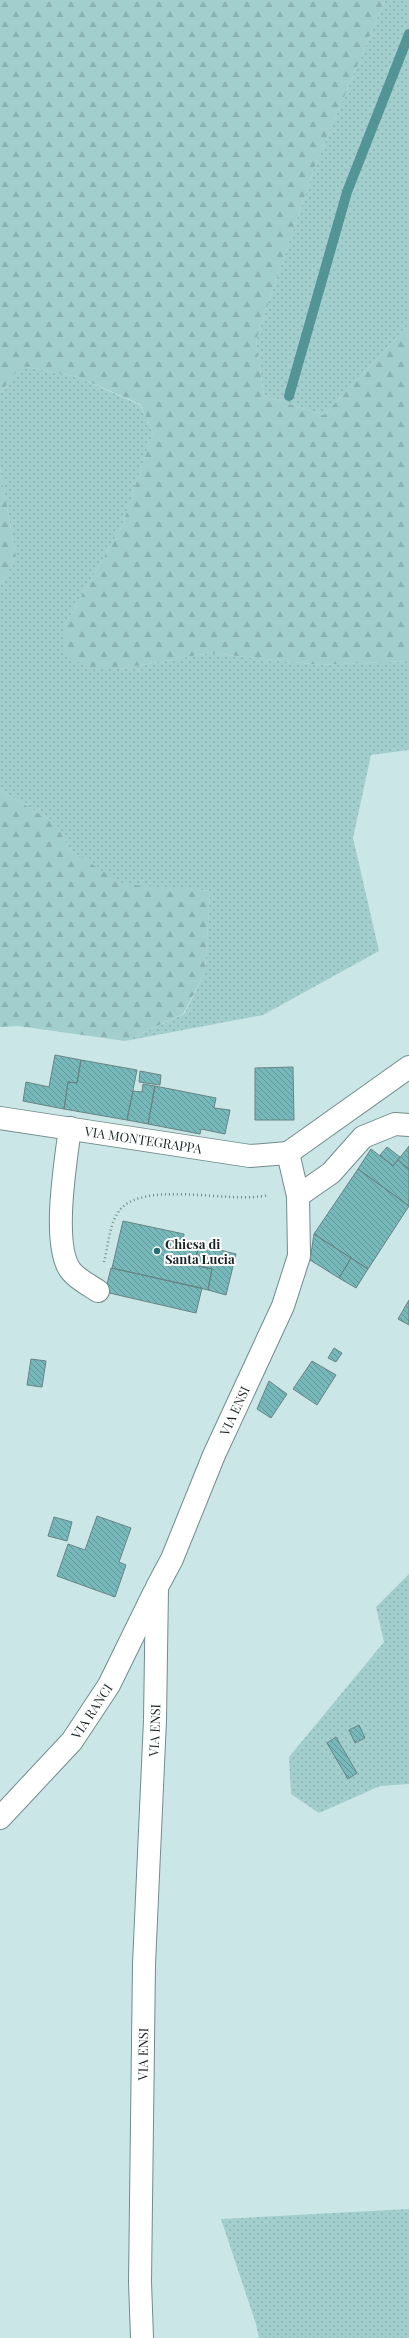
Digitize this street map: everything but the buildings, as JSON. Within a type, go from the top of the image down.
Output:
[{"type":"street","points":[[288,1153],[409,1067]]},
{"type":"street","name":"VIA MONTEGRAPPA","points":[[0,1118],[250,1156],[288,1153]]},
{"type":"street","points":[[298,1196],[331,1173],[363,1137],[395,1124],[409,1125]]},
{"type":"street","points":[[70,1128],[63,1181],[61,1232],[63,1255],[70,1271],[98,1291]]},
{"type":"street","name":"VIA ENSI","points":[[142,2338],[140,2238],[144,1964],[155,1720],[157,1587],[185,1527],[214,1455],[284,1306],[299,1256],[298,1196],[288,1153]]},
{"type":"street","name":"VIA RANCI","points":[[0,1818],[72,1741],[109,1685],[157,1587]]},
{"type":"street","points":[[128,2338],[132,2254],[140,2238]]},
{"type":"path","points":[[98,1291],[116,1214],[130,1200],[139,1197],[160,1196],[265,1196]]},
{"type":"green space","points":[[0,0],[385,0],[315,166],[256,340],[264,396],[324,415],[409,325],[409,661],[320,665],[209,653],[119,669],[88,668],[65,654],[65,625],[122,526],[153,432],[140,404],[78,377],[21,366],[0,393]]},
{"type":"green space","points":[[385,0],[409,0],[409,325],[324,415],[264,396],[256,340],[315,166]]},
{"type":"green space","points":[[21,366],[78,377],[140,405],[153,432],[122,526],[65,625],[119,669],[209,653],[320,665],[409,661],[409,750],[371,755],[353,838],[379,951],[263,1015],[125,1041],[184,1014],[205,973],[210,891],[123,885],[71,851],[55,823],[0,790],[0,586],[16,556],[0,468],[0,393]]},
{"type":"green space","points":[[0,468],[16,556],[0,586]]},
{"type":"green space","points":[[0,790],[55,823],[71,851],[123,884],[210,891],[205,973],[183,1014],[125,1041],[18,1026],[0,1027]]},
{"type":"green space","points":[[409,1574],[409,1784],[380,1786],[319,1813],[291,1794],[289,1757],[384,1642],[376,1607]]},
{"type":"green space","points":[[409,2209],[409,2338],[259,2338],[256,2324],[221,2219]]},
{"type":"waterway","points":[[289,396],[347,192],[409,34]]},
{"type":"place","name":"Chiesa di Santa Lucia","points":[[157,1251]]}]
